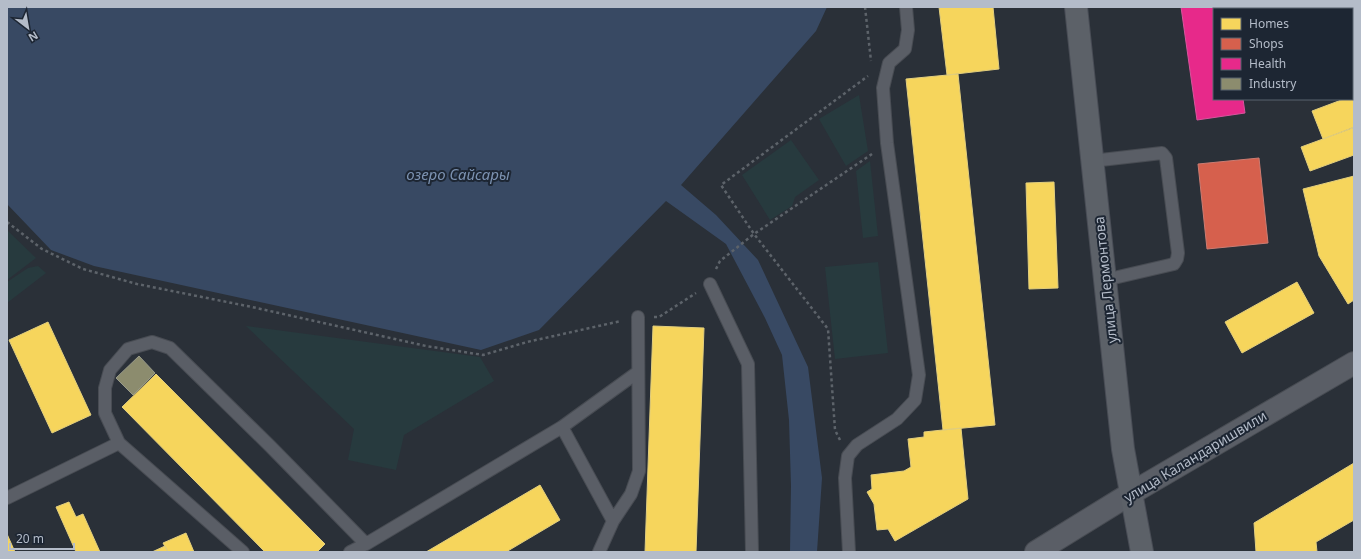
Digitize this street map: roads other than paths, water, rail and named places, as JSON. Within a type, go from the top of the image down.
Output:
[{"type":"main road","name":"улица Лермонтова","points":[[1076,7],[1123,449],[1130,494],[1142,552]]},
{"type":"street","name":"улица Каландаришвили","points":[[1036,552],[1130,494],[1354,363]]},
{"type":"lane","points":[[849,552],[844,478],[848,456],[857,445],[897,419],[915,400],[919,375],[887,144],[883,88],[888,63],[905,49],[908,30],[906,7]]},
{"type":"lane","points":[[1092,161],[1162,154],[1166,158],[1178,253],[1174,264],[1105,280]]},
{"type":"lane","points":[[710,284],[748,364],[752,552]]},
{"type":"lane","points":[[599,552],[613,521],[631,494],[639,471],[638,318]]},
{"type":"lane","points":[[243,552],[119,443],[105,413],[105,388],[110,370],[128,349],[152,342],[170,348],[270,446],[366,544]]},
{"type":"lane","points":[[350,552],[366,544],[562,427],[638,372]]},
{"type":"lane","points":[[562,427],[613,521]]},
{"type":"lane","points":[[7,498],[119,443]]},
{"type":"water","name":"озеро Сайсары","points":[[7,7],[827,7],[816,31],[681,185],[716,215],[758,260],[808,367],[822,478],[817,552],[790,552],[791,486],[789,420],[782,355],[765,318],[726,244],[666,201],[539,330],[481,350],[94,266],[51,250],[7,204]]}]
